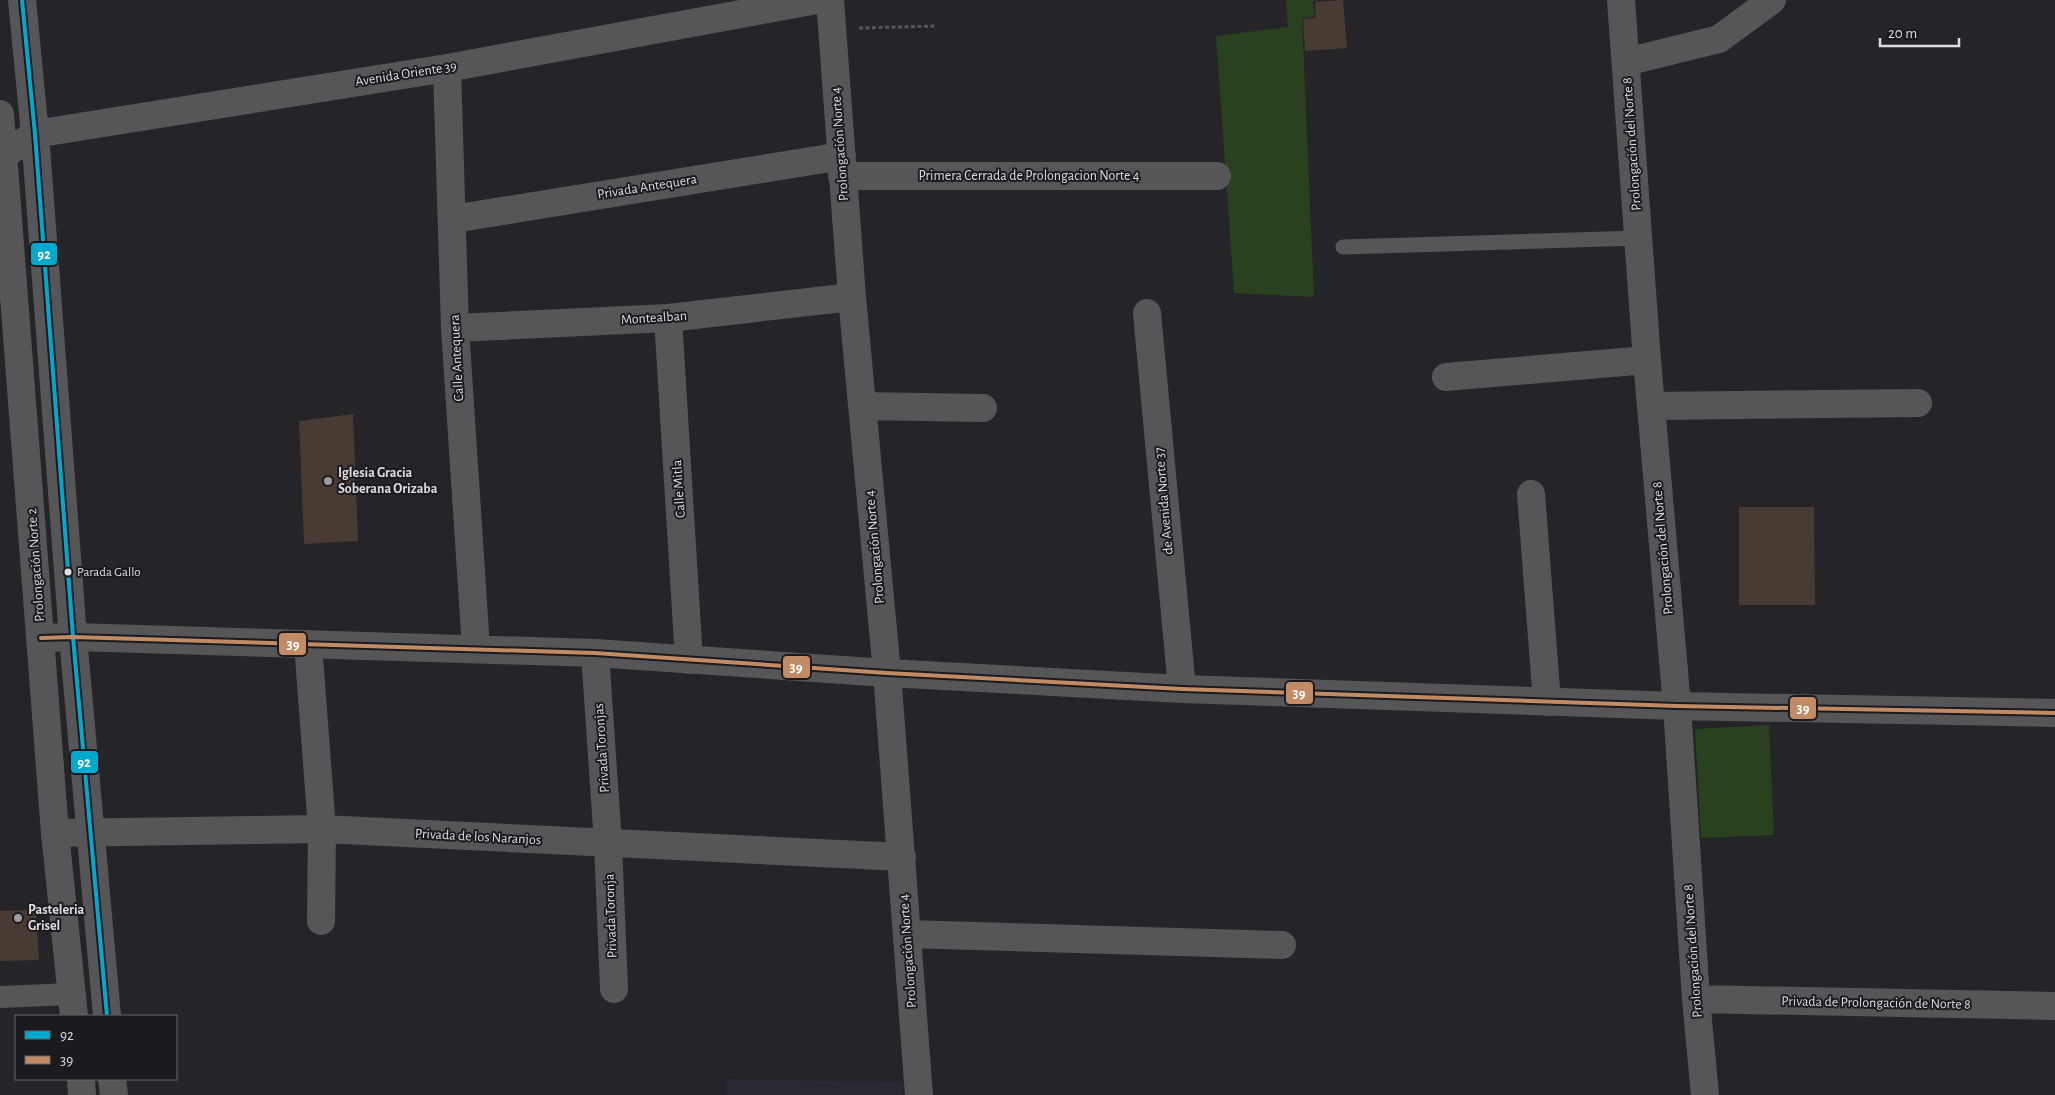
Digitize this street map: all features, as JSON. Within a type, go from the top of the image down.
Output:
[{"type":"street","points":[[22,0],[35,134],[73,637],[107,1015]]},
{"type":"street","name":"Avenida Oriente 39","points":[[2,155],[35,134],[447,68],[817,0]]},
{"type":"street","name":"Prolongación Norte 4","points":[[830,0],[852,297],[902,857],[919,1095]]},
{"type":"street","name":"Prolongación del Norte 8","points":[[1621,0],[1647,360],[1676,706],[1696,1000],[1705,1095]]},
{"type":"street","points":[[1626,62],[1719,39],[1772,0]]},
{"type":"street","name":"Calle Antequera","points":[[447,68],[455,328],[476,648]]},
{"type":"street","name":"Prolongación Norte 2","points":[[0,114],[55,833],[73,1005]]},
{"type":"street","name":"Primera Cerrada de Prolongacion Norte 4","points":[[842,166],[1216,176]]},
{"type":"street","name":"Privada Antequera","points":[[453,219],[842,166]]},
{"type":"street","name":"Montealban","points":[[455,328],[668,318],[852,297]]},
{"type":"street","name":"de Avenida Norte 37","points":[[1147,314],[1182,689]]},
{"type":"street","name":"Calle Mitla","points":[[668,318],[689,660]]},
{"type":"street","points":[[1446,377],[1647,360]]},
{"type":"street","points":[[1651,406],[1918,403]]},
{"type":"street","points":[[862,406],[983,408]]},
{"type":"street","points":[[1531,494],[1547,702]]},
{"type":"street","points":[[41,638],[73,637],[595,652],[887,673],[1182,689],[1676,706],[2055,713]]},
{"type":"street","points":[[308,644],[322,829],[321,921]]},
{"type":"street","name":"Privada Toronjas","points":[[595,652],[608,843]]},
{"type":"street","name":"Privada de los Naranjos","points":[[55,833],[322,829],[902,857]]},
{"type":"street","name":"Privada Toronja","points":[[608,843],[614,989]]},
{"type":"street","points":[[907,934],[1282,946]]},
{"type":"street","points":[[0,996],[73,1005]]},
{"type":"street","name":"Privada de Prolongación de Norte 8","points":[[1696,1000],[2055,1006]]},
{"type":"street","points":[[81,1080],[82,1095]]},
{"type":"street","points":[[112,1080],[114,1095]]},
{"type":"lane","points":[[1343,246],[1639,238]]},
{"type":"path","points":[[832,29],[936,26]]},
{"type":"shaded area","points":[[727,1079],[903,1082],[903,1095],[727,1095]]},
{"type":"green space","points":[[1286,0],[1319,0],[1313,1],[1315,17],[1302,18],[1314,297],[1234,293],[1216,36],[1288,27]]},
{"type":"green space","points":[[1769,725],[1774,835],[1701,838],[1695,729]]},
{"type":"building","points":[[1343,0],[1347,48],[1305,51],[1303,19],[1316,18],[1315,2]]},
{"type":"building","name":"Iglesia Gracia Soberana Orizaba","points":[[353,414],[358,541],[304,544],[299,421]]},
{"type":"building","points":[[1739,507],[1814,507],[1815,605],[1739,605]]},
{"type":"building","points":[[36,910],[39,960],[0,961],[0,911]]},
{"type":"transit line","name":"92","points":[[22,0],[35,134],[73,637],[107,1015]]},
{"type":"transit line","name":"39","points":[[41,638],[73,637],[595,653],[887,673],[1182,689],[1677,706],[2055,713]]},
{"type":"place","name":"Iglesia Gracia Soberana Orizaba","points":[[328,481]]},
{"type":"place","name":"Parada Gallo","points":[[68,572]]},
{"type":"place","name":"Pasteleria Grisel","points":[[18,918]]}]
